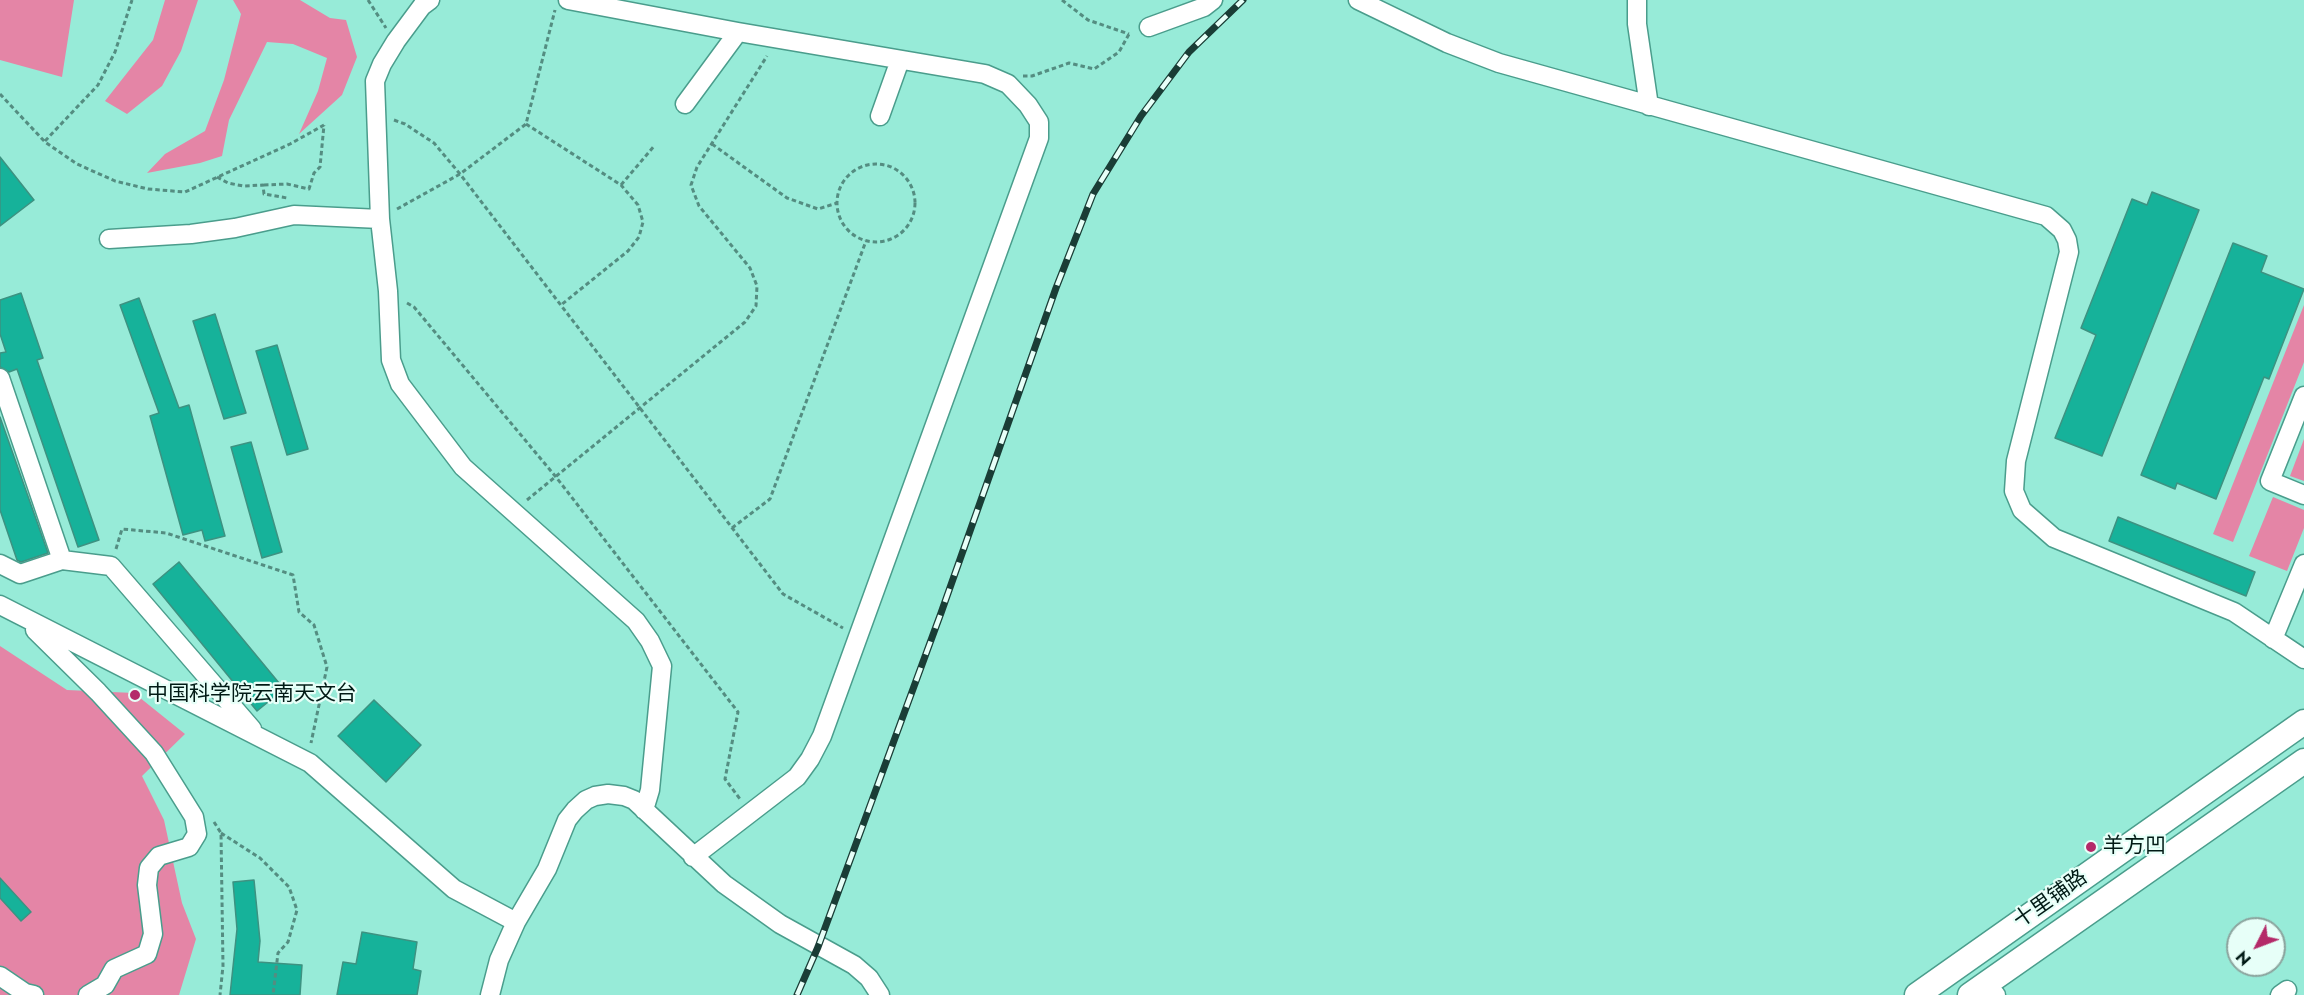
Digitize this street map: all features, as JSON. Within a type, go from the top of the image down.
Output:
[{"type":"main road","name":"十里铺路","points":[[1917,995],[2304,722]]},
{"type":"main road","name":"十里铺路","points":[[1984,991],[2304,761]]},
{"type":"street","points":[[430,0],[422,6],[396,41],[375,81],[380,219],[391,360],[400,384],[463,467],[636,621],[651,641],[662,666],[650,790],[644,810]]},
{"type":"street","points":[[568,0],[738,33],[985,74],[1008,84],[1028,105],[1039,122],[1039,138],[822,736],[797,777],[693,857]]},
{"type":"street","points":[[1149,27],[1204,7],[1213,0]]},
{"type":"street","points":[[1358,0],[1447,43],[1499,63],[2046,216],[2062,230],[2069,252],[2016,461],[2014,491],[2022,510],[2054,538],[2234,612],[2304,659]]},
{"type":"street","points":[[1636,0],[1637,24],[1649,106]]},
{"type":"street","points":[[685,104],[738,33]]},
{"type":"street","points":[[880,116],[900,60]]},
{"type":"street","points":[[110,239],[235,228],[294,215],[380,219]]},
{"type":"street","points":[[0,378],[62,560]]},
{"type":"street","points":[[2304,396],[2270,481],[2304,495]]},
{"type":"street","points":[[0,564],[20,574],[62,560],[111,566],[259,737]]},
{"type":"street","points":[[2273,639],[2304,564]]},
{"type":"street","points":[[0,605],[310,763],[454,889],[516,922]]},
{"type":"street","points":[[21,617],[98,692],[154,753],[194,817],[197,834],[189,847],[159,856],[149,868],[147,885],[153,934],[147,954],[114,969],[105,985],[88,995]]},
{"type":"street","points":[[490,995],[499,960],[516,922],[547,869],[567,820],[575,810],[595,796],[608,795],[624,796],[634,800],[724,884],[780,924],[854,965],[869,978],[880,995]]},
{"type":"street","points":[[0,976],[25,993],[34,995]]},
{"type":"path","points":[[45,142],[98,85],[115,52],[132,0]]},
{"type":"path","points":[[368,0],[380,21],[396,41]]},
{"type":"path","points":[[380,219],[460,174],[526,124],[558,0]]},
{"type":"path","points":[[1062,0],[1088,20],[1129,34],[1149,27]]},
{"type":"path","points":[[1008,84],[1021,76],[1032,76],[1069,63],[1094,69],[1119,52],[1129,34]]},
{"type":"path","points":[[511,512],[745,322],[756,306],[757,286],[750,268],[699,206],[691,185],[697,167],[778,39]]},
{"type":"path","points":[[0,94],[45,142],[77,164],[115,181],[148,189],[185,192],[217,177],[290,144],[324,125],[320,167],[314,173],[309,189],[287,184],[243,186],[228,183],[217,177]]},
{"type":"path","points":[[377,114],[405,124],[434,143],[783,594],[858,637]]},
{"type":"path","points":[[526,124],[621,185],[638,205],[643,222],[639,237],[628,251],[561,305]]},
{"type":"path","points":[[712,144],[787,198],[818,209],[837,203]]},
{"type":"path","points":[[621,185],[655,145]]},
{"type":"path","points":[[876,163],[889,165],[900,171],[915,194],[915,208],[908,226],[892,239],[879,242],[866,241],[854,236],[839,216],[837,203],[838,191],[844,180],[864,165],[876,163]]},
{"type":"path","points":[[263,185],[264,194],[298,199]]},
{"type":"path","points":[[732,528],[770,499],[866,241]]},
{"type":"path","points":[[387,291],[414,307],[556,477],[738,712],[725,779],[751,814]]},
{"type":"path","points":[[111,566],[122,529],[166,533],[293,575],[299,612],[314,625],[327,667],[311,736],[310,763]]},
{"type":"path","points":[[211,818],[220,833],[260,858],[289,887],[297,910],[288,942],[278,953],[273,995]]},
{"type":"path","points":[[220,833],[223,966],[220,995]]},
{"type":"shaded area","points":[[0,0],[74,0],[62,77],[0,60]]},
{"type":"shaded area","points":[[165,0],[198,0],[181,51],[162,86],[127,114],[105,101],[153,40]]},
{"type":"shaded area","points":[[233,0],[300,0],[330,18],[346,20],[357,57],[342,95],[299,134],[318,91],[327,58],[293,44],[267,42],[229,120],[222,156],[200,163],[147,173],[165,154],[205,131],[224,80],[241,14]]},
{"type":"shaded area","points":[[2304,305],[2304,362],[2233,542],[2213,534]]},
{"type":"shaded area","points":[[2304,439],[2304,481],[2290,476]]},
{"type":"shaded area","points":[[2273,497],[2304,510],[2304,528],[2287,571],[2249,556]]},
{"type":"shaded area","points":[[0,646],[67,690],[134,693],[185,734],[142,776],[164,820],[182,903],[196,939],[179,995],[0,995]]},
{"type":"building","points":[[0,157],[34,200],[0,226]]},
{"type":"building","points":[[2152,192],[2199,210],[2102,456],[2055,438],[2096,335],[2081,328],[2132,199],[2147,205]]},
{"type":"building","points":[[2233,243],[2267,256],[2261,272],[2304,289],[2269,379],[2264,377],[2216,499],[2177,483],[2175,489],[2141,475]]},
{"type":"building","points":[[21,293],[43,358],[37,360],[99,540],[78,547],[17,369],[9,372],[0,367],[0,353],[6,352],[0,334],[0,300]]},
{"type":"building","points":[[139,298],[179,408],[189,405],[225,536],[205,541],[202,530],[183,535],[150,416],[159,413],[120,305]]},
{"type":"building","points":[[215,314],[246,413],[224,419],[193,321]]},
{"type":"building","points":[[277,345],[308,449],[287,455],[256,351]]},
{"type":"building","points":[[0,417],[48,553],[21,562],[17,560],[0,510]]},
{"type":"building","points":[[251,442],[282,552],[262,558],[231,447]]},
{"type":"building","points":[[2118,517],[2255,572],[2246,596],[2109,541]]},
{"type":"building","points":[[179,562],[284,689],[257,711],[153,584]]},
{"type":"building","points":[[374,700],[421,745],[386,782],[338,736]]},
{"type":"building","points":[[0,878],[31,912],[21,921],[0,898]]},
{"type":"building","points":[[254,880],[260,941],[258,962],[302,965],[300,995],[230,995],[237,929],[233,882]]},
{"type":"building","points":[[362,932],[417,942],[413,969],[421,971],[417,995],[337,995],[343,962],[356,964]]},
{"type":"railway","points":[[797,995],[818,947],[941,613],[1056,288],[1093,194],[1141,116],[1189,52],[1243,0]]},
{"type":"place","name":"中国科学院云南天文台","points":[[135,695]]},
{"type":"place","name":"羊方凹","points":[[2091,847]]}]
